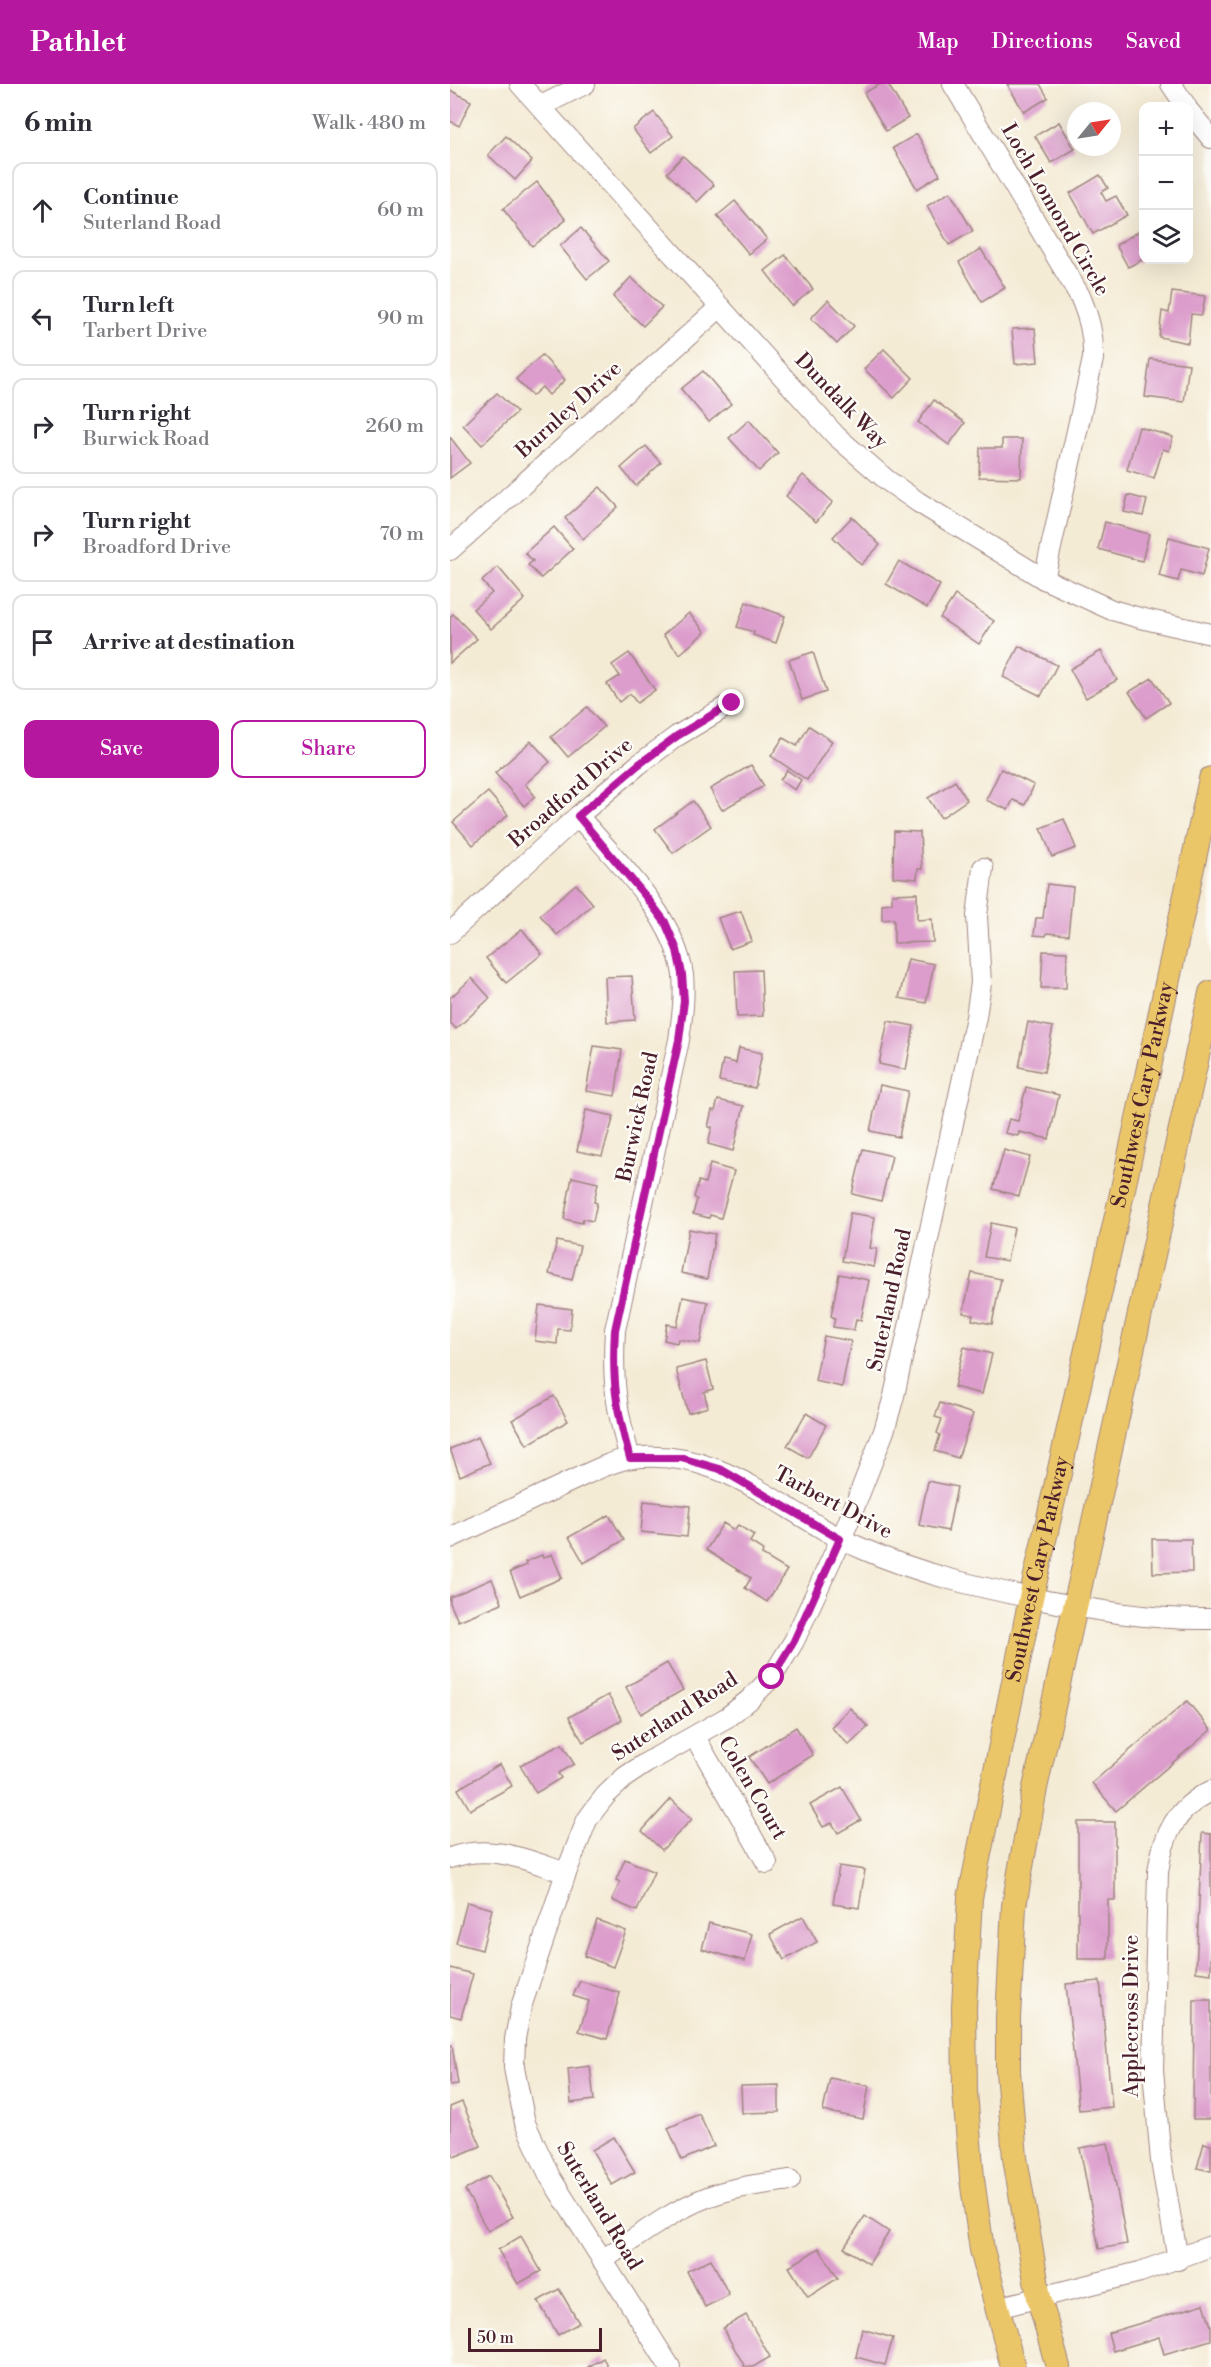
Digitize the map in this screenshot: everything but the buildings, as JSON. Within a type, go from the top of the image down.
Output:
[{"type":"main road","name":"Southwest Cary Parkway","points":[[1013,2367],[982,2250],[972,2179],[965,2092],[964,2007],[970,1898],[1031,1598],[1125,1182],[1211,779]]},
{"type":"main road","name":"Southwest Cary Parkway","points":[[1058,2367],[1039,2298],[1015,2158],[1008,2071],[1008,2018],[1014,1906],[1035,1788],[1211,993]]},
{"type":"street","name":"Dundalk Way","points":[[520,84],[836,436],[859,457],[918,501],[1044,579],[1112,610],[1211,634]]},
{"type":"street","points":[[541,106],[585,84]]},
{"type":"street","name":"Loch Lomond Circle","points":[[953,84],[1080,296],[1090,319],[1094,338],[1093,359],[1044,579]]},
{"type":"street","points":[[1171,84],[1183,102]]},
{"type":"street","points":[[1193,116],[1211,138]]},
{"type":"street","name":"Burnley Drive","points":[[450,550],[720,307]]},
{"type":"street","name":"Broadford Drive","points":[[450,933],[578,816],[638,765],[677,736],[732,703]]},
{"type":"street","name":"Burwick Road","points":[[578,816],[665,922],[677,950],[683,983],[684,1001],[679,1040],[615,1330],[613,1371],[616,1401],[630,1458]]},
{"type":"street","name":"Suterland Road","points":[[670,2367],[550,2177],[525,2123],[513,2067],[521,2007],[566,1873],[587,1820],[606,1795],[625,1777],[739,1709],[772,1677],[794,1641],[871,1468],[894,1396],[976,1017],[981,983],[977,916],[983,868]]},
{"type":"street","name":"Tarbert Drive","points":[[450,1538],[587,1474],[630,1458],[681,1458],[720,1469],[840,1539],[930,1575],[1031,1598],[1135,1617],[1211,1619]]},
{"type":"street","name":"Colen Court","points":[[695,1737],[767,1863]]},
{"type":"street","name":"Applecross Drive","points":[[1178,2260],[1161,2161],[1153,2070],[1158,1872],[1161,1851],[1171,1827],[1180,1815],[1211,1791]]},
{"type":"street","points":[[450,1858],[469,1852],[496,1852],[511,1854],[566,1873]]},
{"type":"street","points":[[602,2260],[687,2206],[706,2197],[740,2187],[790,2181]]},
{"type":"street","points":[[997,2308],[1178,2260],[1211,2246]]},
{"type":"route","points":[[732,703],[677,736],[638,765],[578,816],[665,922],[677,950],[682,974],[684,1001],[679,1040],[615,1330],[613,1371],[616,1401],[630,1458],[681,1458],[720,1469],[840,1539],[794,1641],[772,1677]]}]
